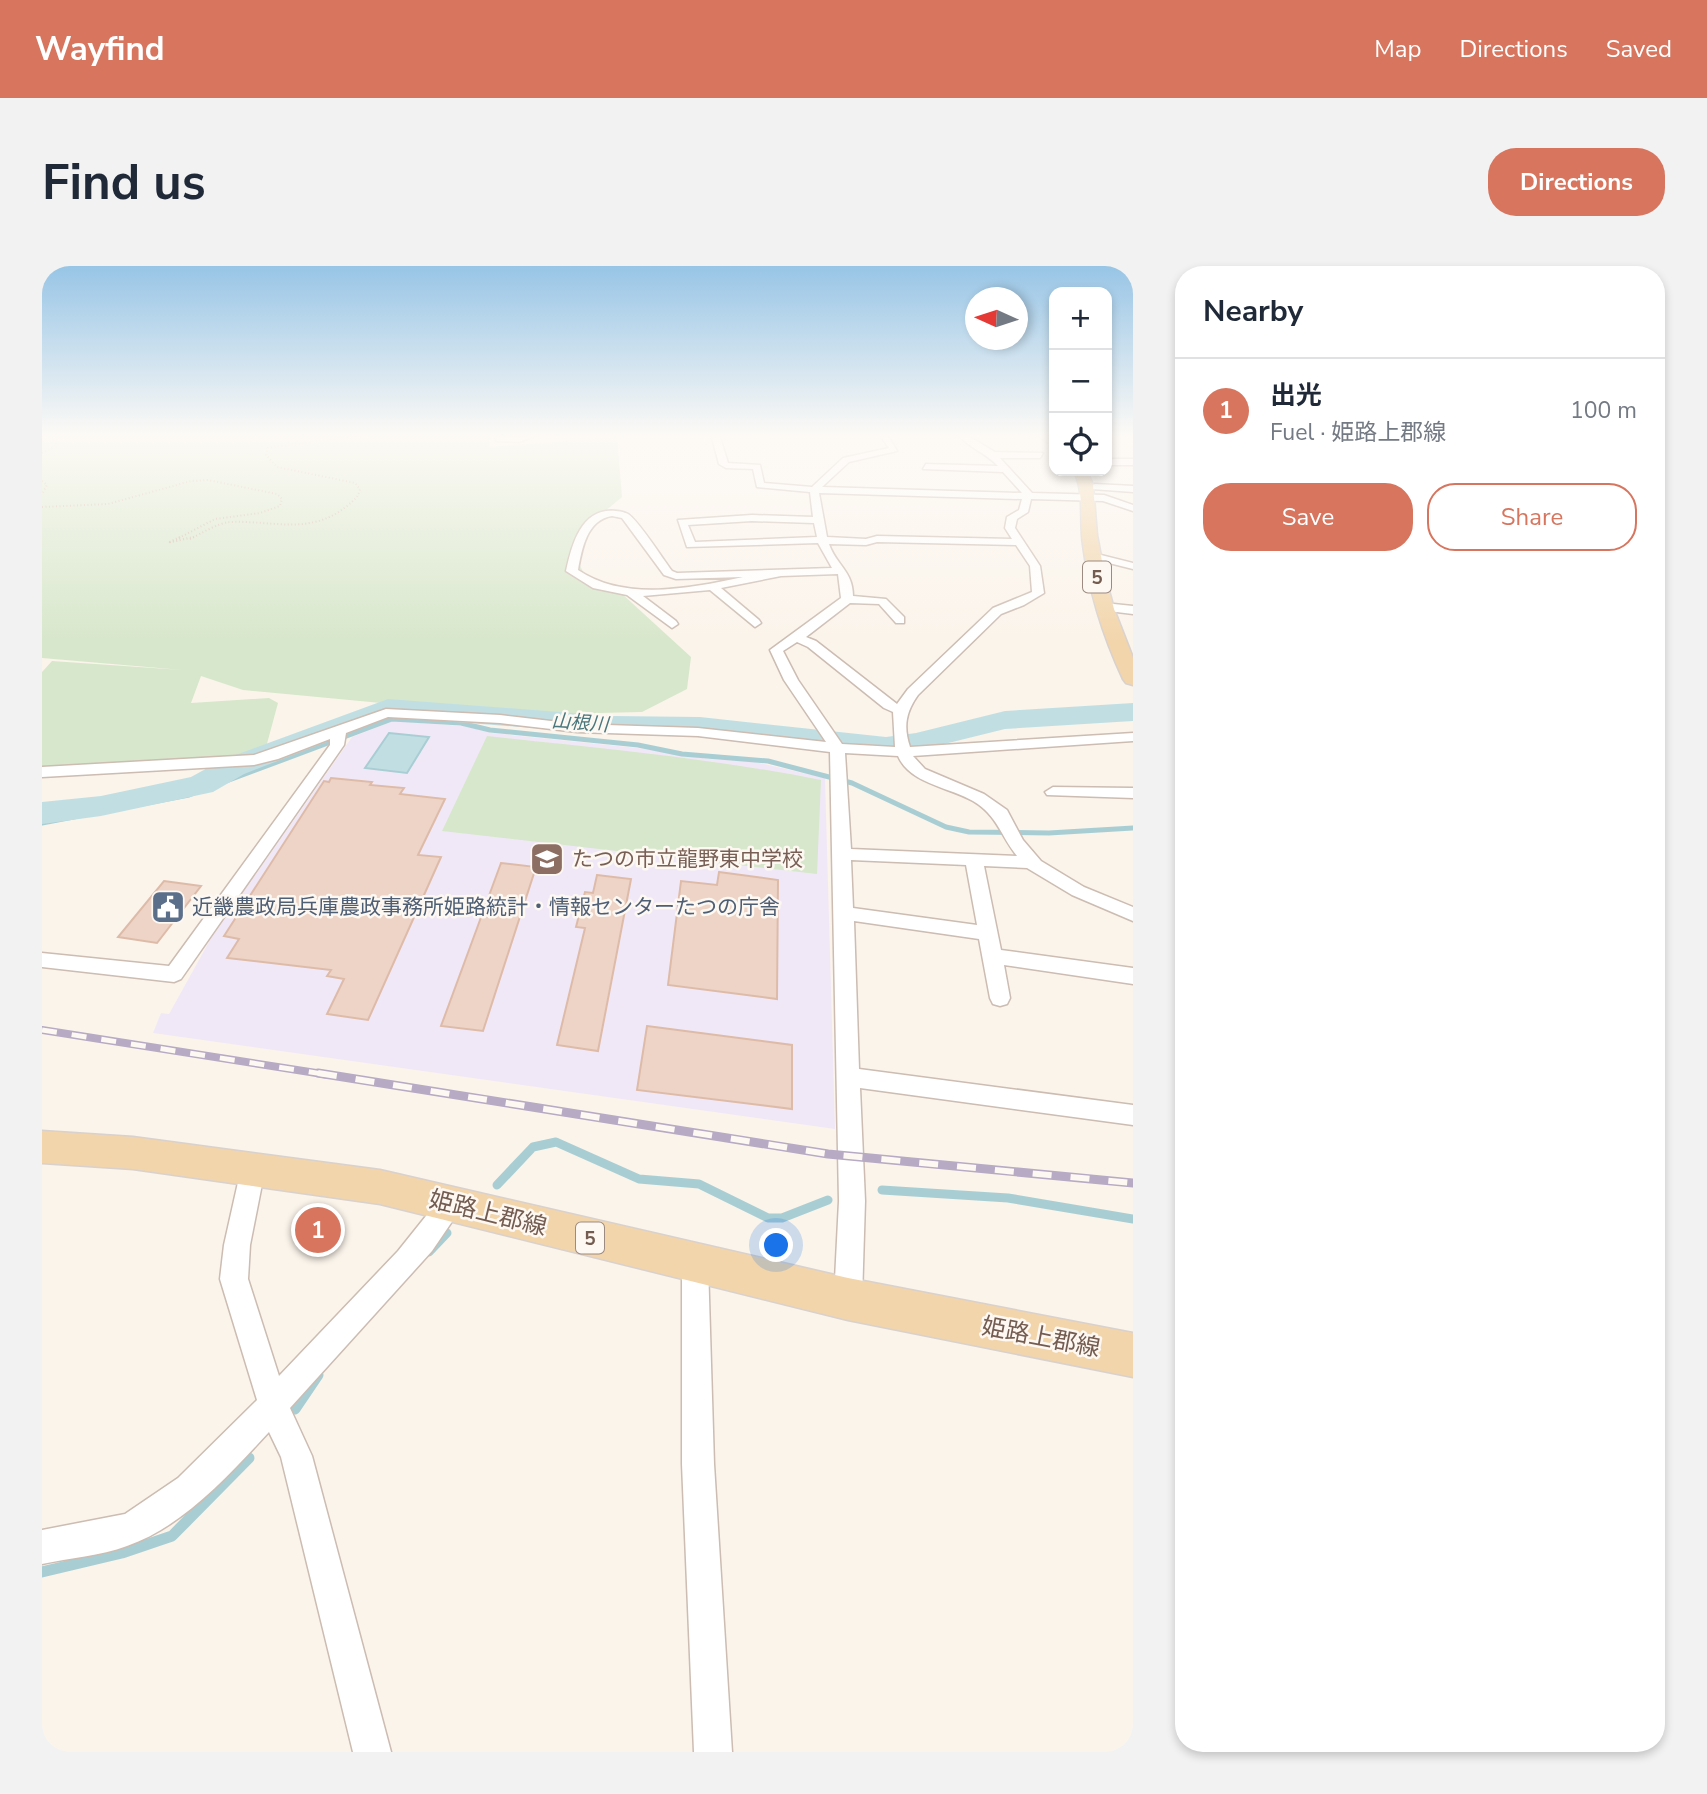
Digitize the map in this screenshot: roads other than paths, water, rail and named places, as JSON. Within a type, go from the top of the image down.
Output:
[{"type":"main road","name":"5","points":[[1086,503],[1093,556],[1104,607],[1128,659],[1133,679]]},
{"type":"main road","name":"姫路上郡線","points":[[42,1147],[132,1153],[380,1187],[848,1299],[1133,1355]]},
{"type":"street","points":[[816,503],[827,553],[844,571],[848,582],[847,599]]},
{"type":"street","points":[[1026,503],[1023,512],[1012,517],[1010,528],[1035,566],[1038,593],[997,611],[913,692],[900,710],[903,746],[907,760],[919,772],[978,797],[1001,814],[1031,862],[1078,891],[1133,914]]},
{"type":"street","points":[[777,574],[687,591],[629,592],[597,587],[572,571],[576,548],[590,521],[596,516],[617,513],[625,516],[668,573],[676,576],[844,571]]},
{"type":"street","points":[[819,520],[752,518],[682,522],[691,545],[824,540],[1018,542]]},
{"type":"street","points":[[1093,556],[1133,566]]},
{"type":"street","points":[[712,586],[755,623]]},
{"type":"street","points":[[629,592],[672,624]]},
{"type":"street","points":[[848,1299],[852,1201],[844,913],[842,854],[832,741],[778,659],[776,650],[847,599],[881,601],[900,620]]},
{"type":"street","points":[[1104,607],[1133,610]]},
{"type":"street","points":[[796,637],[812,644],[889,705],[900,710]]},
{"type":"street","points":[[42,772],[254,760],[338,738],[386,713],[500,719],[577,728],[698,732],[903,746],[1133,737]]},
{"type":"street","points":[[42,960],[174,974],[338,738]]},
{"type":"street","points":[[1053,792],[1133,793]]},
{"type":"street","points":[[842,854],[1031,862]]},
{"type":"street","points":[[974,859],[1000,999]]},
{"type":"street","points":[[844,913],[988,933]]},
{"type":"street","points":[[992,956],[1133,976]]},
{"type":"street","points":[[847,1077],[1133,1115]]},
{"type":"street","points":[[253,1169],[237,1245],[234,1279],[274,1407],[296,1456],[372,1752]]},
{"type":"street","points":[[42,1547],[132,1528],[183,1497],[274,1407],[324,1347],[435,1230],[451,1203]]},
{"type":"street","points":[[695,1264],[698,1464],[713,1752]]},
{"type":"water","points":[[389,733],[429,737],[407,773],[365,768]]},
{"type":"waterway","name":"山根川","points":[[42,813],[101,806],[201,785],[233,767],[388,708],[612,725],[700,726],[886,746],[916,742],[1005,720],[1133,712]]},
{"type":"waterway","points":[[42,823],[189,795],[392,719],[461,723],[490,730],[638,745],[682,754],[768,761],[852,783],[946,827],[969,832],[1049,833],[1133,828]]},
{"type":"waterway","points":[[497,1185],[533,1147],[556,1142],[639,1179],[699,1184],[768,1218],[782,1218],[828,1200]]},
{"type":"waterway","points":[[882,1190],[1008,1198],[1133,1219]]},
{"type":"waterway","points":[[429,1252],[447,1233]]},
{"type":"waterway","points":[[295,1409],[318,1375]]},
{"type":"waterway","points":[[42,1572],[122,1553],[172,1536],[249,1458]]},
{"type":"railway","points":[[42,1030],[329,1075]]},
{"type":"railway","points":[[318,1073],[828,1154],[1133,1183]]},
{"type":"place","name":"たつの市立龍野東中学校","points":[[547,859]]},
{"type":"place","name":"近畿農政局兵庫農政事務所姫路統計・情報センターたつの庁舎","points":[[168,907]]},
{"type":"place","name":"出光","points":[[318,1230]]}]
